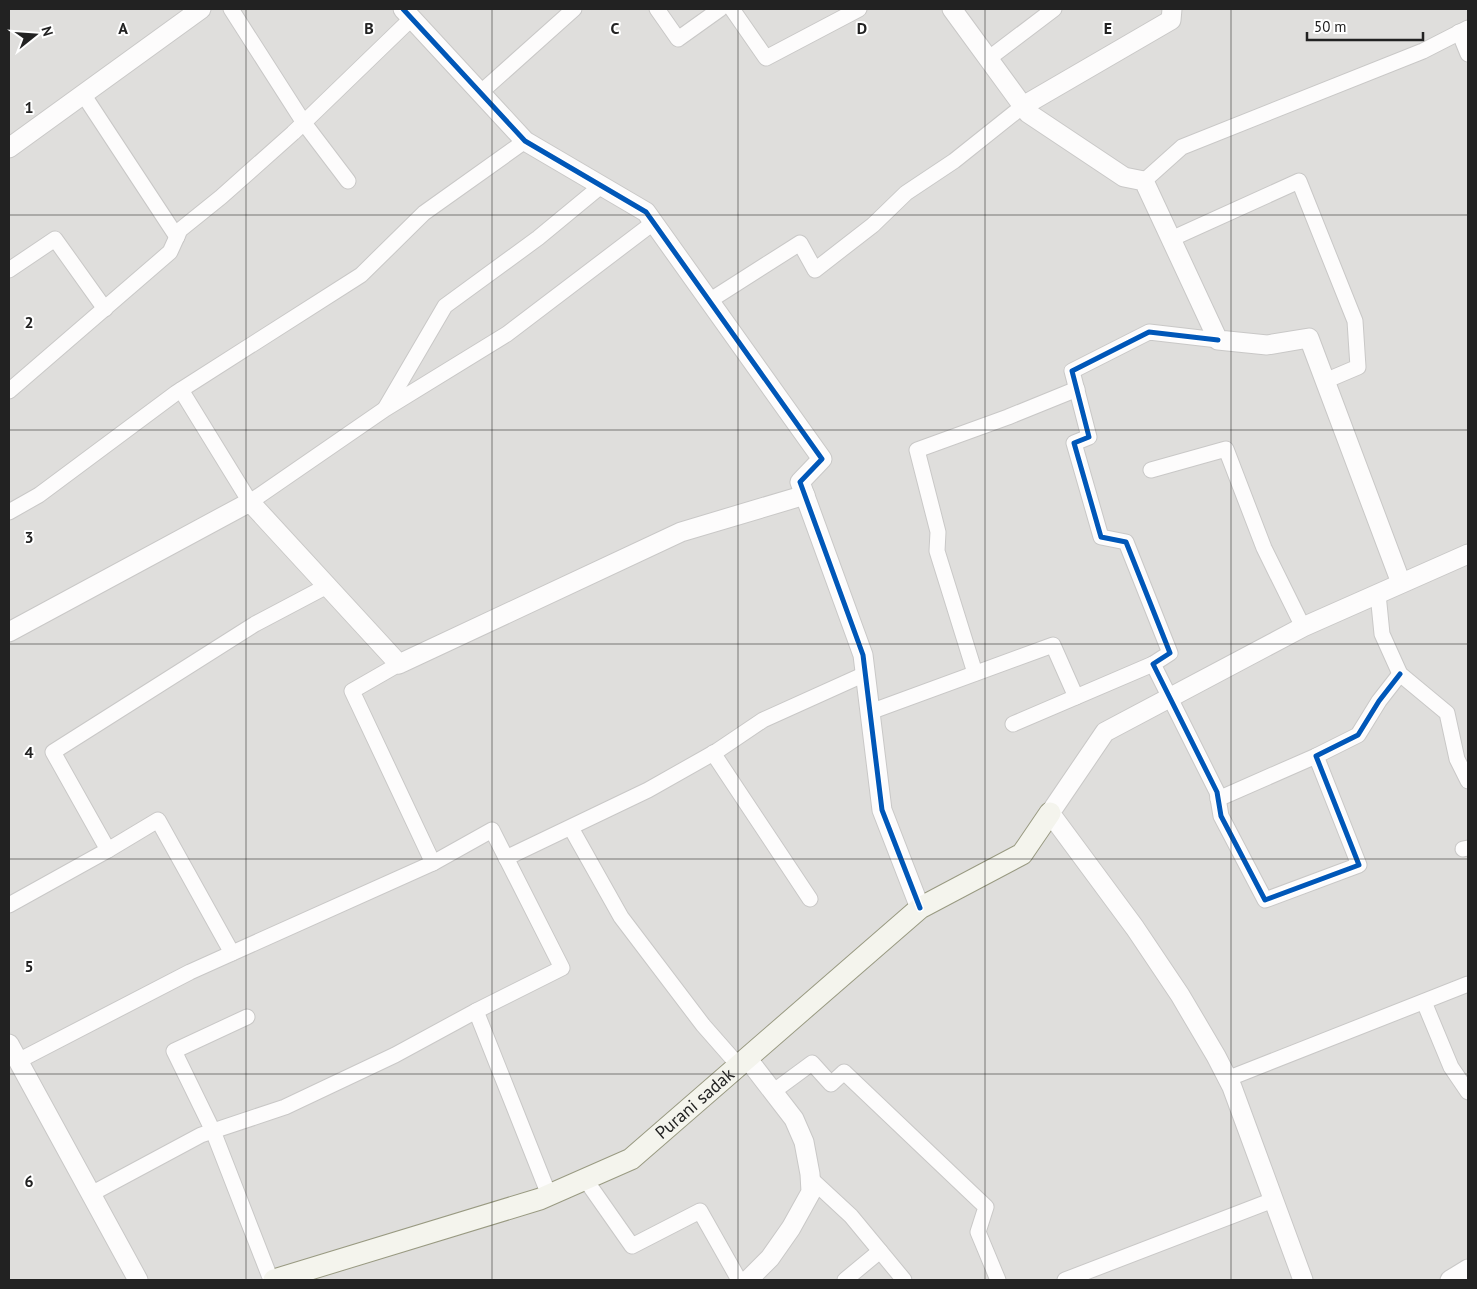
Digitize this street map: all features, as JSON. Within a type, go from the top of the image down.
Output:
[{"type":"main road","name":"Purani sadak","points":[[277,1280],[540,1199],[631,1159],[920,908],[1022,854],[1050,813]]},
{"type":"street","points":[[9,148],[201,9]]},
{"type":"street","points":[[231,9],[304,123],[348,181]]},
{"type":"street","points":[[480,93],[574,9]]},
{"type":"street","points":[[657,9],[678,39],[720,9]]},
{"type":"street","points":[[732,9],[766,58],[860,9]]},
{"type":"street","points":[[952,9],[1028,113],[1124,177],[1144,180],[1182,147],[1423,50],[1464,30],[1468,54]]},
{"type":"street","points":[[988,59],[1054,9]]},
{"type":"street","points":[[709,301],[800,243],[815,270],[873,225],[906,193],[954,161],[1023,106],[1171,20],[1172,9]]},
{"type":"street","points":[[9,391],[170,252],[180,230],[222,198],[304,123],[407,12],[525,141],[646,212],[822,459],[800,482],[863,656],[882,810],[920,908]]},
{"type":"street","points":[[83,94],[177,236]]},
{"type":"street","points":[[9,512],[39,495],[182,390],[361,274],[424,213],[525,141]]},
{"type":"street","points":[[1144,180],[1218,340]]},
{"type":"street","points":[[1171,239],[1299,181],[1355,321],[1358,367],[1325,381]]},
{"type":"street","points":[[385,408],[444,306],[538,238],[602,186]]},
{"type":"street","points":[[9,632],[250,502],[385,408],[507,334],[654,223]]},
{"type":"street","points":[[11,264],[55,239],[105,309]]},
{"type":"street","points":[[1013,724],[1154,664],[1170,653],[1126,542],[1101,537],[1074,443],[1089,437],[1072,372],[1149,332],[1268,345],[1309,338],[1401,583]]},
{"type":"street","points":[[975,673],[937,551],[938,532],[917,450],[1008,417],[1077,389]]},
{"type":"street","points":[[182,390],[250,502],[399,664]]},
{"type":"street","points":[[1151,470],[1226,449],[1264,548],[1304,627]]},
{"type":"street","points":[[433,863],[352,691],[399,664],[681,532],[805,495]]},
{"type":"street","points":[[1303,1280],[1227,1079],[1180,995],[1150,950],[1050,813],[1105,732],[1304,627],[1468,554]]},
{"type":"street","points":[[108,850],[53,752],[255,624],[327,586]]},
{"type":"street","points":[[1378,594],[1382,634],[1400,674],[1447,713],[1457,759],[1468,781]]},
{"type":"street","points":[[870,712],[1053,645],[1076,697]]},
{"type":"street","points":[[1154,664],[1217,792],[1220,816],[1265,900],[1359,865],[1316,756]]},
{"type":"street","points":[[506,858],[648,790],[713,753],[763,720],[865,674]]},
{"type":"street","points":[[1218,799],[1316,756],[1358,735],[1379,701],[1400,674]]},
{"type":"street","points":[[713,753],[810,899]]},
{"type":"street","points":[[9,906],[158,820],[232,953]]},
{"type":"street","points":[[570,828],[621,917],[704,1024],[774,1091],[794,1119],[804,1142],[811,1192],[791,1228],[770,1258],[748,1280]]},
{"type":"street","points":[[18,1061],[190,972],[433,863],[492,830],[562,968],[476,1011],[395,1055],[293,1103],[201,1135],[91,1194]]},
{"type":"street","points":[[1227,1079],[1468,984]]},
{"type":"street","points":[[1424,1002],[1451,1068],[1468,1092]]},
{"type":"street","points":[[476,1011],[549,1195]]},
{"type":"street","points":[[247,1017],[174,1050],[213,1131],[277,1280]]},
{"type":"street","points":[[9,1044],[138,1280]]},
{"type":"street","points":[[774,1091],[812,1063],[831,1084],[844,1072],[986,1207],[978,1232],[998,1280]]},
{"type":"street","points":[[810,1178],[851,1216],[904,1280]]},
{"type":"street","points":[[585,1179],[632,1246],[700,1210],[740,1280]]},
{"type":"street","points":[[1065,1280],[1273,1200]]},
{"type":"street","points":[[845,1280],[880,1251]]},
{"type":"street","points":[[1450,1280],[1468,1269]]},
{"type":"shaded area","points":[[9,9],[1468,9],[1468,1280],[9,1280]]},
{"type":"cycle path","points":[[403,9],[525,141],[646,212],[822,459],[800,482],[863,655],[882,810],[920,908]]},
{"type":"cycle path","points":[[1218,340],[1149,332],[1072,371],[1089,437],[1074,443],[1101,537],[1126,542],[1170,653],[1153,664],[1217,792],[1221,816],[1265,900],[1359,865],[1316,756],[1358,735],[1379,701],[1400,674]]}]
